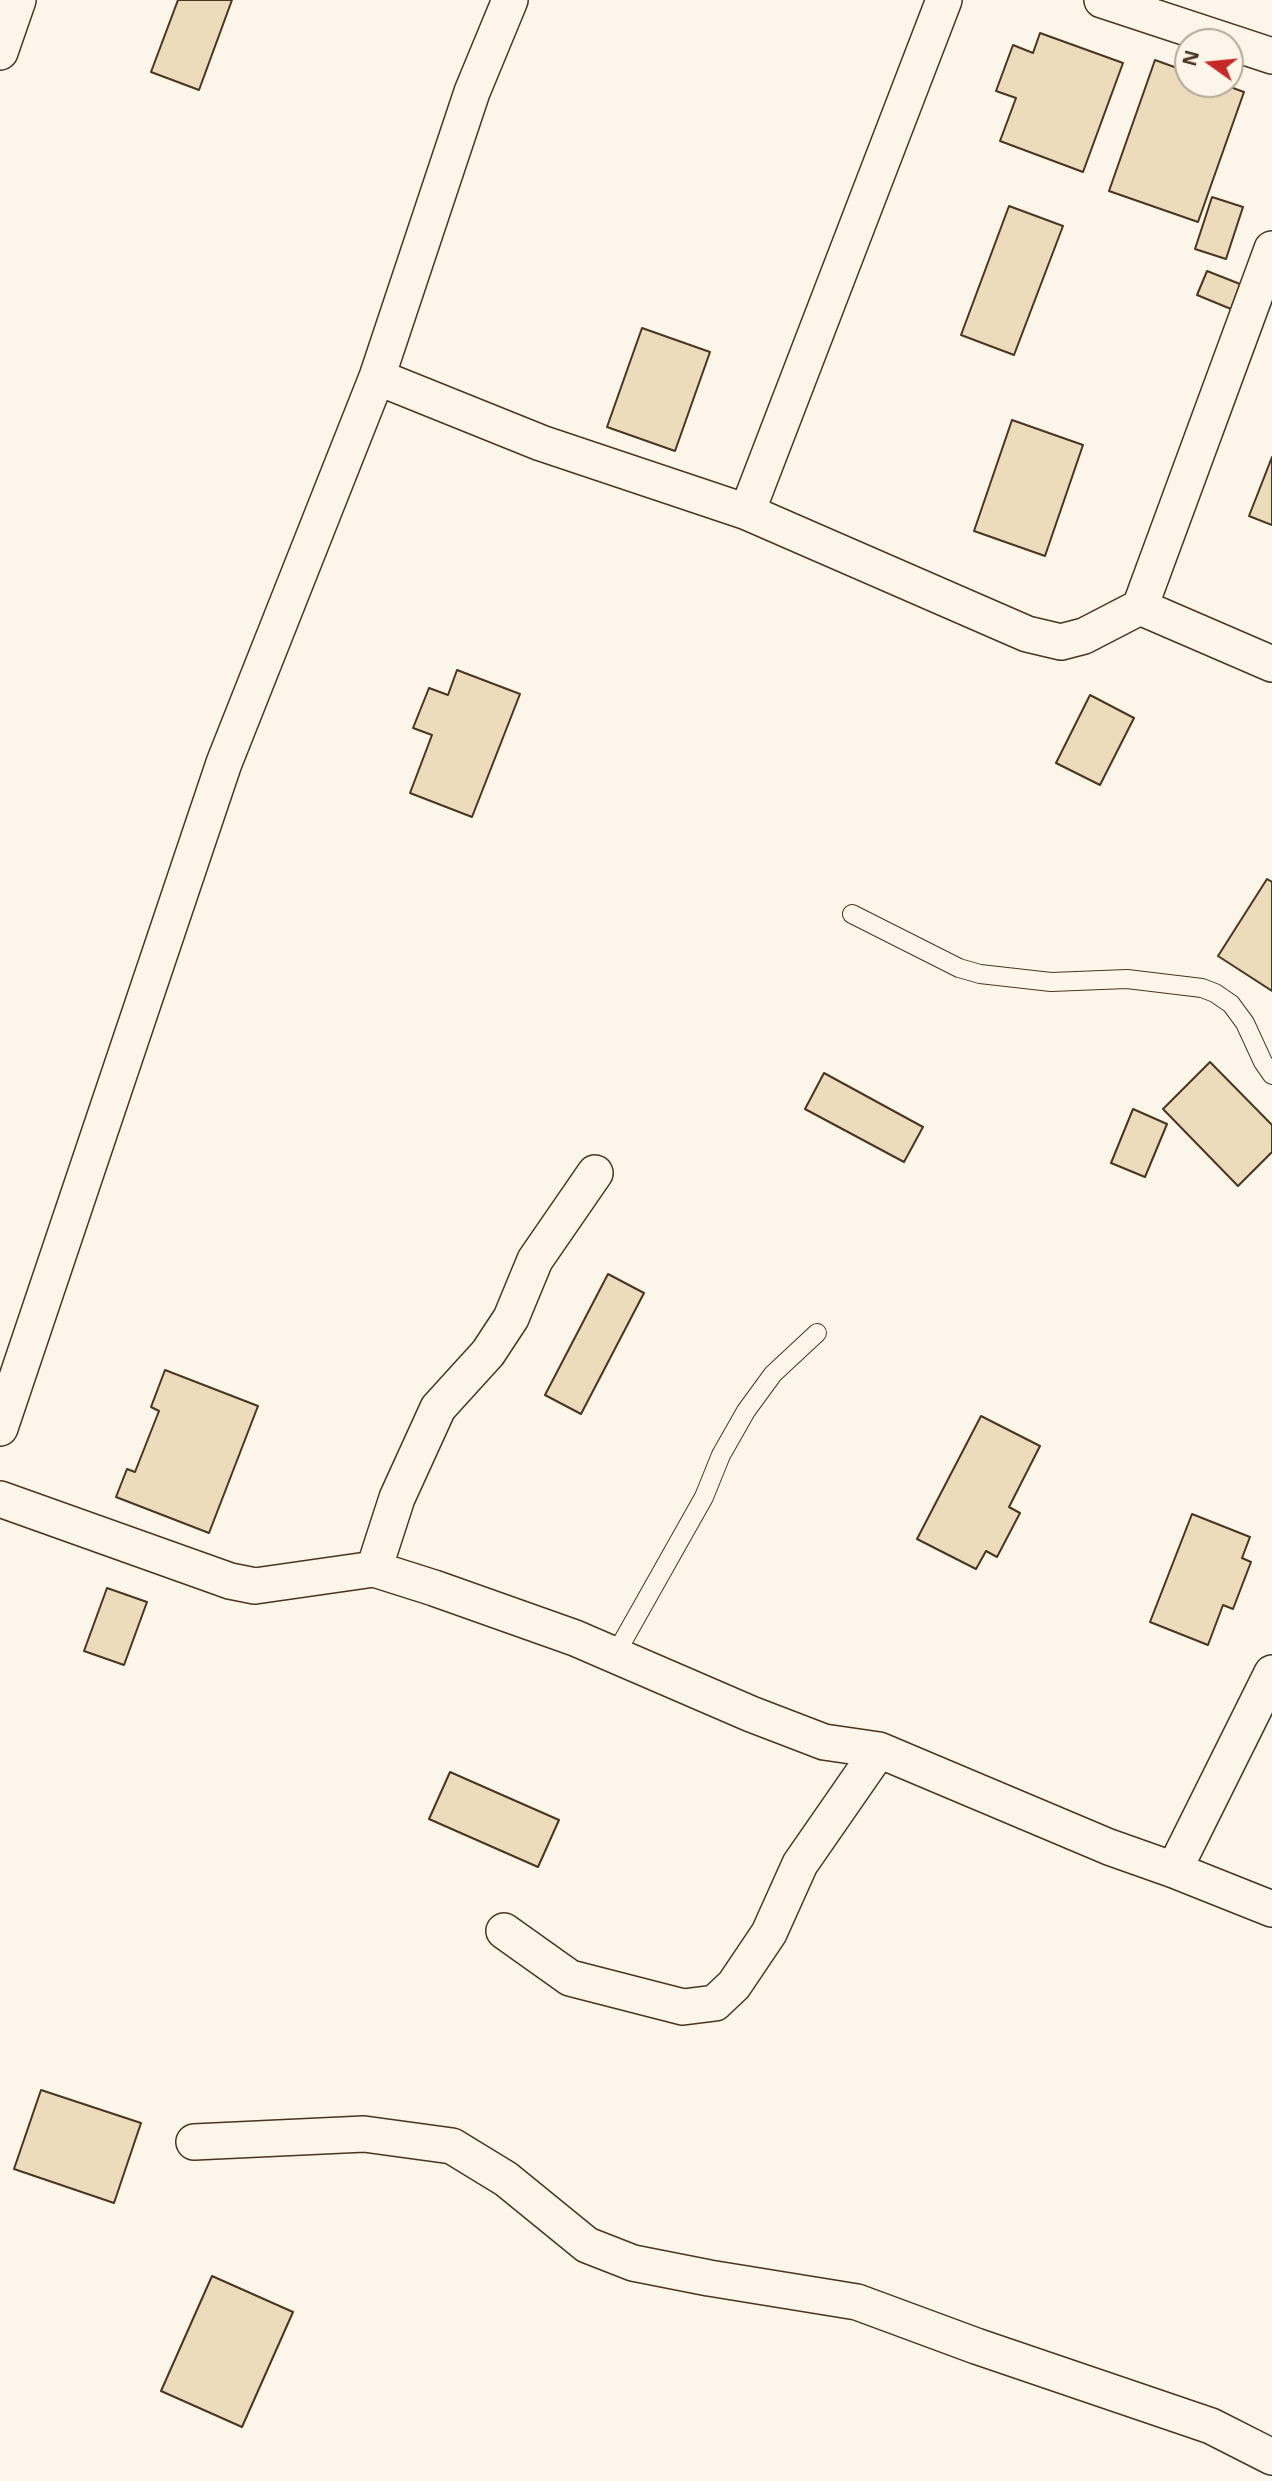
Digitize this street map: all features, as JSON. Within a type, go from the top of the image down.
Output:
[{"type":"street","points":[[0,52],[18,0]]},
{"type":"street","points":[[0,1428],[224,763],[377,377],[472,92],[510,0]]},
{"type":"street","points":[[747,512],[944,0]]},
{"type":"street","points":[[1102,0],[1272,56]]},
{"type":"street","points":[[377,377],[541,443],[747,512],[1027,634],[1061,642],[1084,636],[1140,607],[1272,248]]},
{"type":"street","points":[[1140,607],[1272,664]]},
{"type":"street","points":[[374,1569],[397,1498],[438,1408],[488,1353],[511,1318],[535,1260],[594,1173]]},
{"type":"street","points":[[0,1499],[230,1581],[255,1586],[374,1569],[562,1633],[751,1714],[824,1742],[879,1750],[1110,1847],[1272,1909]]},
{"type":"street","points":[[1174,1870],[1272,1673]]},
{"type":"street","points":[[504,1931],[570,1978],[683,2007],[715,2003],[734,1985],[769,1933],[800,1864],[879,1750]]},
{"type":"street","points":[[194,2142],[364,2134],[452,2146],[506,2179],[587,2245],[633,2263],[857,2302],[989,2351],[1211,2426],[1272,2457]]},
{"type":"lane","points":[[852,914],[959,968],[980,974],[1051,982],[1127,979],[1202,988],[1231,1004],[1272,1075]]},
{"type":"lane","points":[[615,1655],[704,1497],[721,1455],[746,1411],[773,1374],[817,1334]]},
{"type":"building","points":[[178,0],[232,0],[199,90],[151,72]]},
{"type":"building","points":[[1040,33],[1123,63],[1083,172],[1000,141],[1016,98],[996,91],[1013,45],[1033,53]]},
{"type":"building","points":[[1155,60],[1174,67],[1174,98],[1242,98],[1198,222],[1109,191]]},
{"type":"building","points":[[1212,197],[1243,207],[1226,259],[1195,249]]},
{"type":"building","points":[[1009,206],[1063,226],[1014,355],[961,335]]},
{"type":"building","points":[[1207,271],[1240,284],[1231,309],[1197,295]]},
{"type":"building","points":[[642,328],[710,352],[675,451],[607,427]]},
{"type":"building","points":[[1012,420],[1083,445],[1045,556],[974,531]]},
{"type":"building","points":[[1272,457],[1272,525],[1249,516]]},
{"type":"building","points":[[457,670],[520,694],[472,817],[410,793],[432,735],[413,728],[429,688],[448,695]]},
{"type":"building","points":[[1090,695],[1134,718],[1100,785],[1056,763]]},
{"type":"building","points":[[1267,879],[1272,882],[1272,991],[1218,956]]},
{"type":"building","points":[[1210,1062],[1272,1125],[1272,1152],[1238,1186],[1163,1109]]},
{"type":"building","points":[[824,1073],[923,1127],[904,1162],[805,1109]]},
{"type":"building","points":[[1133,1109],[1167,1124],[1145,1177],[1111,1163]]},
{"type":"building","points":[[608,1274],[644,1293],[581,1414],[545,1395]]},
{"type":"building","points":[[165,1370],[258,1406],[209,1533],[116,1497],[127,1469],[135,1472],[159,1411],[151,1407]]},
{"type":"building","points":[[981,1416],[1040,1446],[1009,1507],[1020,1513],[997,1557],[986,1551],[976,1569],[917,1539]]},
{"type":"building","points":[[1192,1514],[1250,1537],[1242,1558],[1251,1562],[1233,1609],[1223,1605],[1208,1645],[1150,1622]]},
{"type":"building","points":[[107,1588],[147,1602],[124,1665],[84,1651]]},
{"type":"building","points":[[450,1772],[559,1820],[538,1867],[429,1819]]},
{"type":"building","points":[[41,2090],[141,2123],[114,2203],[14,2169]]},
{"type":"building","points":[[212,2276],[293,2312],[242,2427],[161,2391]]}]
